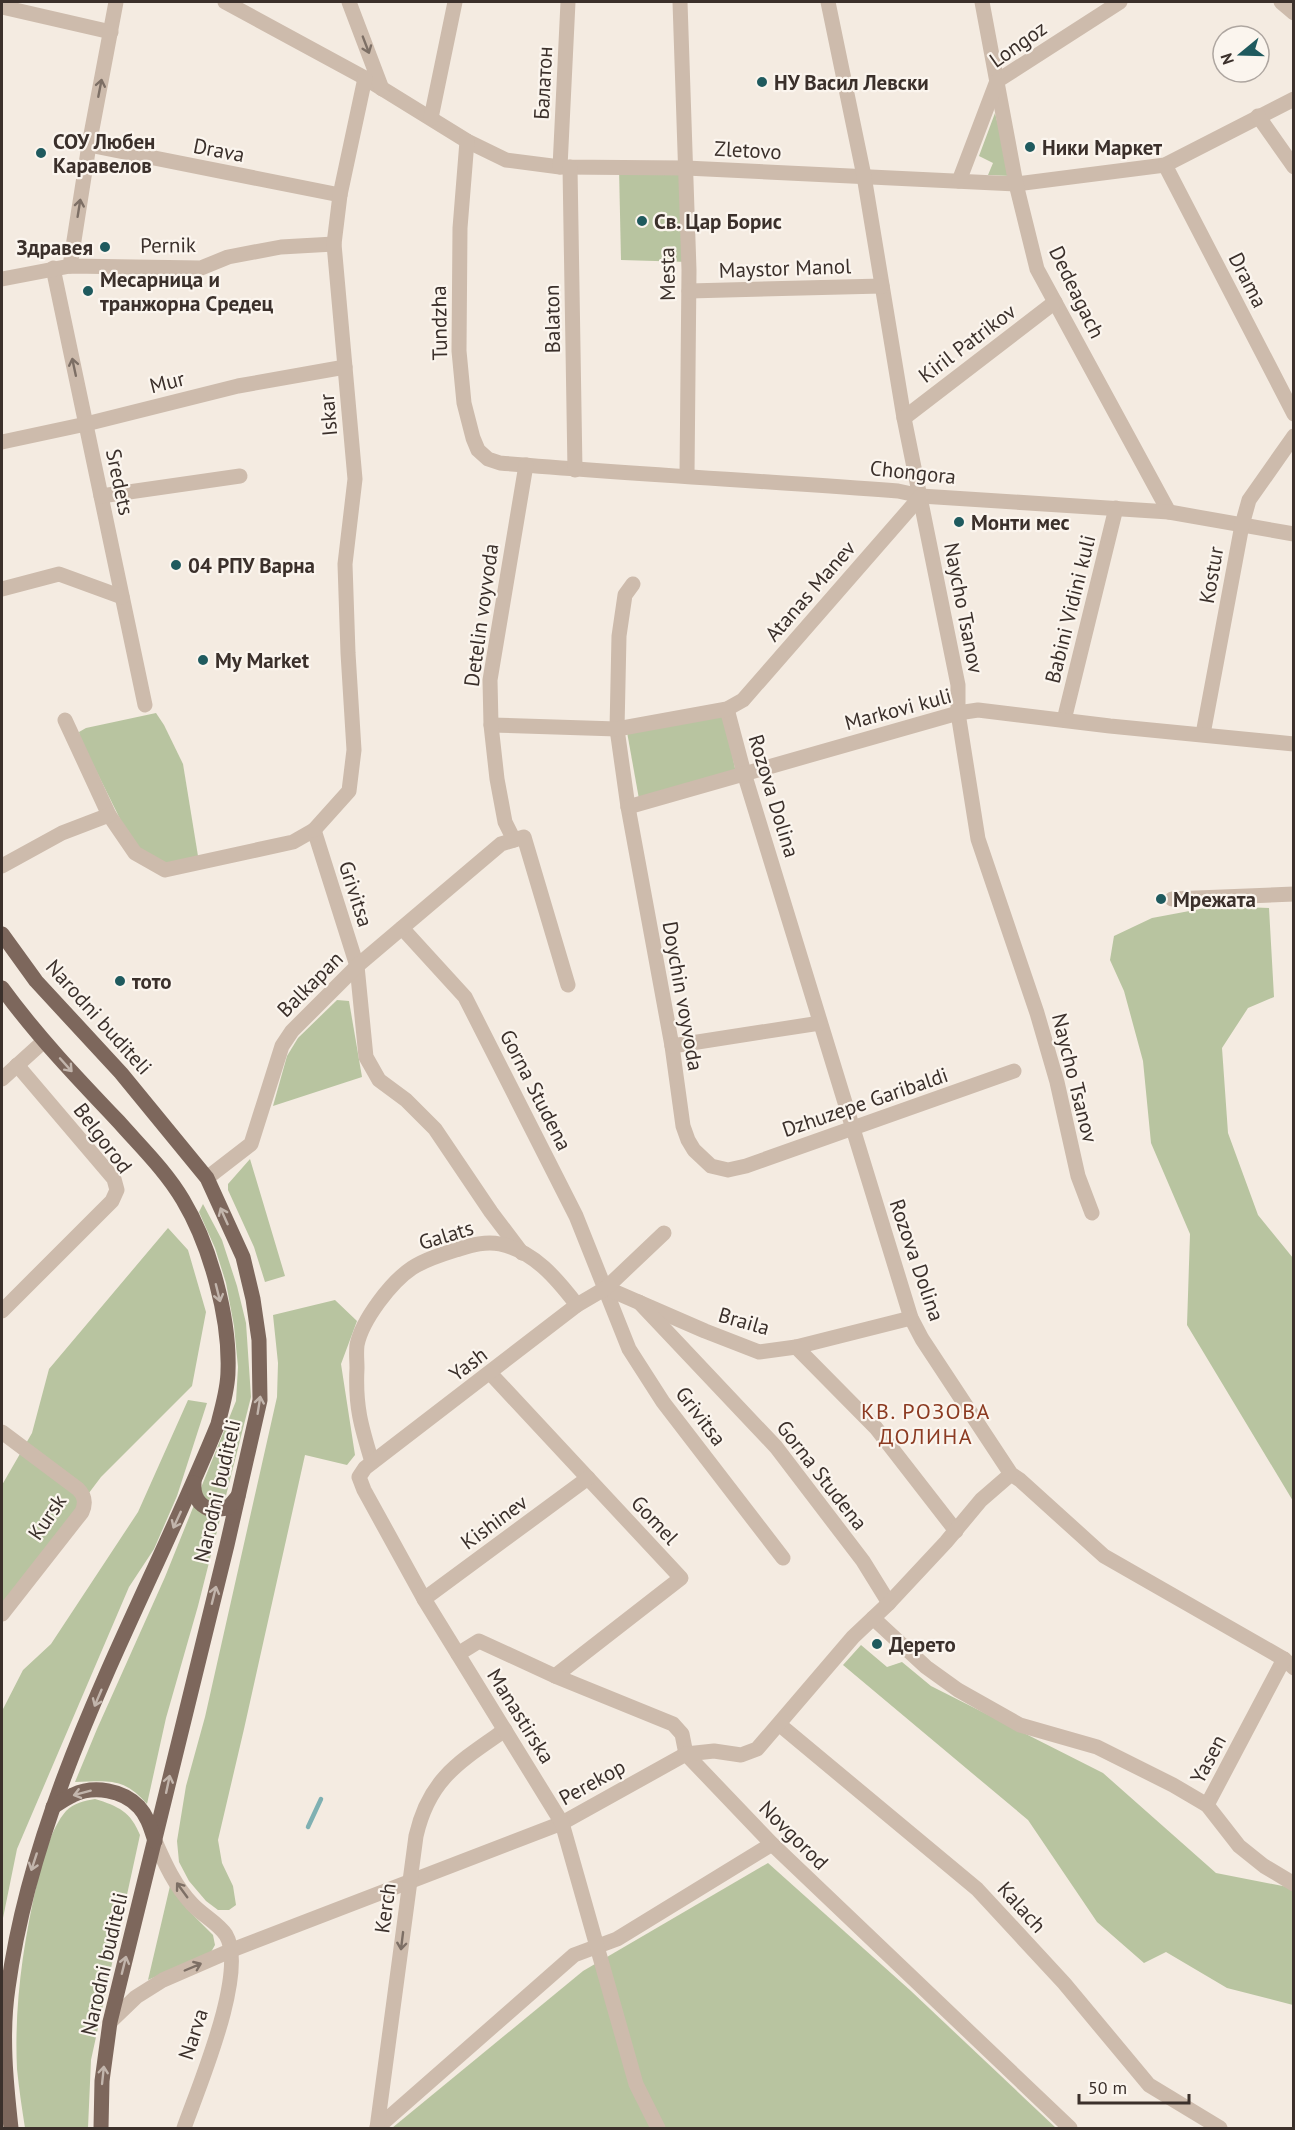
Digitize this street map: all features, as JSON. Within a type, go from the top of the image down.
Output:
[{"type":"main road","name":"Narodni buditeli","points":[[2,934],[36,981],[121,1073],[207,1178],[243,1257],[253,1299],[259,1340],[260,1400],[110,2022],[102,2081],[101,2128]]},
{"type":"main road","name":"Narodni buditeli","points":[[2,988],[44,1041],[162,1170],[184,1200],[205,1247],[224,1315],[228,1344],[228,1372],[218,1424],[194,1483],[123,1638],[52,1807],[31,1871],[7,1990],[6,2076],[11,2127]]},
{"type":"main road","points":[[194,1483],[198,1502],[211,1510],[228,1508],[238,1496]]},
{"type":"main road","points":[[52,1807],[74,1794],[86,1791],[114,1792],[138,1806],[148,1821],[155,1841]]},
{"type":"street","points":[[70,266],[89,145],[116,2]]},
{"type":"street","name":"Zletovo","points":[[225,2],[365,78],[467,141],[506,160],[565,167],[686,168],[1016,184],[1165,165],[1293,99]]},
{"type":"street","points":[[349,2],[382,89]]},
{"type":"street","points":[[431,118],[455,2]]},
{"type":"street","name":"Балатон","points":[[565,167],[568,2]]},
{"type":"street","name":"Mesta","points":[[680,2],[689,291],[687,475]]},
{"type":"street","name":"Naycho Tsanov","points":[[828,2],[864,177],[904,418],[958,685],[958,713],[978,839],[1037,1013],[1057,1082],[1078,1176],[1092,1213]]},
{"type":"street","name":"Dedeagach","points":[[982,2],[1016,184],[1037,269],[1169,512]]},
{"type":"street","name":"Longoz","points":[[958,181],[997,81],[1120,2]]},
{"type":"street","points":[[1281,2],[1293,13]]},
{"type":"street","points":[[2,7],[111,32]]},
{"type":"street","name":"Iskar","points":[[314,830],[349,791],[354,750],[345,564],[355,479],[334,244],[340,195],[365,78]]},
{"type":"street","points":[[1258,116],[1293,167]]},
{"type":"street","name":"Tundzha","points":[[467,141],[460,228],[459,351],[464,404],[478,450],[488,459],[500,463],[526,465]]},
{"type":"street","name":"Drava","points":[[89,145],[340,195]]},
{"type":"street","name":"Drama","points":[[1165,165],[1293,414]]},
{"type":"street","name":"Balaton","points":[[565,167],[575,470]]},
{"type":"street","name":"Pernik","points":[[2,279],[70,266],[201,268],[228,258],[281,247],[334,244]]},
{"type":"street","name":"Sredets","points":[[53,268],[145,705]]},
{"type":"street","name":"Maystor Manol","points":[[689,291],[882,286]]},
{"type":"street","name":"Kiril Patrikov","points":[[904,418],[1055,302]]},
{"type":"street","name":"Mur","points":[[2,442],[86,424],[238,386],[345,367]]},
{"type":"street","name":"Kostur","points":[[1203,734],[1248,500],[1293,436]]},
{"type":"street","name":"Chongora","points":[[526,465],[898,491],[921,496],[1169,512],[1293,534]]},
{"type":"street","name":"Detelin voyvoda","points":[[526,465],[493,653],[490,680],[491,725],[505,822],[519,838],[568,985]]},
{"type":"street","points":[[101,496],[240,476]]},
{"type":"street","name":"Atanas Manev","points":[[727,709],[743,700],[921,496]]},
{"type":"street","name":"Babini Vidini kuli","points":[[1064,720],[1116,508]]},
{"type":"street","points":[[2,589],[59,574],[122,597]]},
{"type":"street","points":[[628,807],[617,729],[619,636],[625,595],[633,584]]},
{"type":"street","points":[[491,725],[617,729],[727,709]]},
{"type":"street","name":"Rozova Dolina","points":[[727,709],[744,773],[911,1318],[922,1339],[1011,1474],[1104,1556],[1289,1664]]},
{"type":"street","name":"Markovi kuli","points":[[628,807],[958,713],[978,710],[1293,744]]},
{"type":"street","points":[[65,720],[109,815],[135,853],[165,870],[293,842],[314,830]]},
{"type":"street","name":"Doychin voyvoda","points":[[628,807],[672,1046],[683,1126],[694,1150],[711,1166],[728,1170]]},
{"type":"street","points":[[2,866],[62,833],[109,815]]},
{"type":"street","name":"Grivitsa","points":[[314,830],[357,966],[366,1057],[379,1080],[406,1100],[435,1129],[522,1254]]},
{"type":"street","name":"Balkapan","points":[[207,1178],[250,1144],[282,1046],[292,1031],[357,966],[501,844],[519,838]]},
{"type":"street","points":[[1172,899],[1293,894]]},
{"type":"street","name":"Gorna Studena","points":[[402,928],[465,997],[576,1216],[606,1288]]},
{"type":"street","points":[[672,1046],[820,1023]]},
{"type":"street","points":[[2,1079],[44,1041]]},
{"type":"street","name":"Belgorod","points":[[2,1311],[112,1201],[117,1190],[114,1179],[17,1065]]},
{"type":"street","name":"Dzhuzepe Garibaldi","points":[[728,1170],[746,1166],[853,1129],[1014,1071]]},
{"type":"street","name":"Yash","points":[[359,1477],[372,1462],[577,1305],[606,1288],[664,1233]]},
{"type":"street","name":"Galats","points":[[372,1462],[361,1427],[356,1398],[357,1345],[366,1322],[381,1300],[411,1269],[447,1253],[476,1244],[499,1244],[546,1268],[577,1305]]},
{"type":"street","name":"Grivitsa","points":[[606,1288],[612,1311],[629,1349],[652,1386],[783,1558]]},
{"type":"street","name":"Braila","points":[[606,1288],[759,1352],[796,1347],[911,1318]]},
{"type":"street","name":"Gorna Studena","points":[[639,1302],[777,1447],[863,1561],[889,1604]]},
{"type":"street","points":[[796,1347],[876,1428],[957,1531]]},
{"type":"street","name":"Gomel","points":[[490,1373],[681,1578],[555,1676]]},
{"type":"street","name":"Kursk","points":[[2,1432],[78,1489],[82,1493],[84,1502],[81,1512],[2,1614]]},
{"type":"street","name":"Perekop","points":[[110,2022],[136,1997],[163,1980],[232,1950],[562,1823],[686,1754],[714,1751],[741,1755],[757,1749],[780,1725],[827,1666],[957,1531],[981,1500],[1011,1474]]},
{"type":"street","name":"Manastirska","points":[[359,1477],[374,1510],[424,1599],[562,1823],[636,2084],[657,2128]]},
{"type":"street","name":"Kishinev","points":[[424,1599],[588,1478]]},
{"type":"street","points":[[873,1618],[926,1667],[958,1690],[1020,1725],[1097,1747],[1207,1804]]},
{"type":"street","name":"Novgorod","points":[[458,1654],[479,1641],[555,1676],[673,1724],[682,1734],[686,1754],[771,1844],[1070,2128]]},
{"type":"street","name":"Yasen","points":[[1289,1664],[1207,1804],[1239,1846],[1264,1866],[1293,1884]]},
{"type":"street","name":"Kalach","points":[[780,1725],[977,1888],[1064,1983],[1149,2085],[1220,2128]]},
{"type":"street","name":"Kerch","points":[[377,2128],[421,1813],[440,1782],[452,1769],[505,1730]]},
{"type":"street","points":[[155,1841],[168,1871],[192,1904],[225,1934],[232,1950]]},
{"type":"street","points":[[377,2128],[574,1955],[617,1939],[771,1844]]},
{"type":"street","name":"Narva","points":[[184,2128],[221,2020],[230,1982],[232,1950]]},
{"type":"green space","points":[[995,113],[1011,176],[988,175],[993,163],[979,156]]},
{"type":"green space","points":[[619,168],[686,168],[689,262],[621,260]]},
{"type":"green space","points":[[156,713],[183,764],[198,856],[164,864],[140,849],[127,833],[79,732],[86,728]]},
{"type":"green space","points":[[724,715],[736,773],[639,799],[627,732]]},
{"type":"green space","points":[[1216,906],[1269,908],[1274,997],[1248,1008],[1222,1048],[1228,1133],[1258,1215],[1293,1258],[1293,1501],[1187,1325],[1190,1234],[1151,1143],[1143,1061],[1124,991],[1110,960],[1114,936],[1152,918]]},
{"type":"green space","points":[[337,1000],[349,1001],[362,1077],[273,1106],[287,1056],[298,1038]]},
{"type":"green space","points":[[250,1159],[285,1276],[265,1282],[254,1247],[228,1190],[228,1184]]},
{"type":"green space","points":[[203,1204],[222,1240],[237,1286],[246,1323],[251,1397],[198,1606],[166,1718],[147,1804],[139,1795],[123,1785],[106,1781],[75,1782],[165,1577],[236,1401],[238,1367],[234,1326],[226,1283],[215,1248],[199,1212]]},
{"type":"green space","points":[[168,1228],[188,1250],[206,1312],[192,1386],[101,1477],[2,1608],[2,1485],[32,1433],[49,1369]]},
{"type":"green space","points":[[335,1300],[357,1321],[341,1364],[355,1455],[347,1465],[305,1455],[218,1840],[222,1863],[233,1886],[236,1905],[229,1910],[218,1910],[206,1901],[189,1881],[179,1862],[177,1841],[186,1786],[205,1717],[277,1397],[278,1363],[273,1315]]},
{"type":"green space","points":[[188,1400],[207,1403],[177,1496],[154,1549],[129,1587],[17,1849],[2,1923],[2,1711],[23,1670],[51,1644],[138,1512]]},
{"type":"green space","points":[[861,1645],[887,1667],[902,1662],[931,1686],[1103,1773],[1216,1873],[1293,1888],[1293,2005],[1227,1988],[1166,1952],[1144,1963],[1097,1922],[1028,1820],[843,1665]]},
{"type":"green space","points":[[95,1799],[110,1804],[128,1815],[140,1835],[91,2060],[88,2128],[25,2128],[16,2046],[21,1976],[32,1906],[44,1855],[61,1818],[72,1806]]},
{"type":"green space","points":[[768,1863],[911,1991],[1056,2128],[392,2128],[583,1971]]},
{"type":"green space","points":[[170,1886],[187,1909],[213,1935],[215,1945],[211,1952],[148,1980]]},
{"type":"waterway","points":[[308,1827],[321,1799]]},
{"type":"place","name":"НУ Васил Левски","points":[[762,82]]},
{"type":"place","name":"Ники Маркет","points":[[1030,147]]},
{"type":"place","name":"СОУ Любен Каравелов","points":[[41,153]]},
{"type":"place","name":"Св. Цар Борис","points":[[642,221]]},
{"type":"place","name":"Здравея","points":[[105,247]]},
{"type":"place","name":"Месарница и транжорна Средец","points":[[88,291]]},
{"type":"place","name":"Монти мес","points":[[959,522]]},
{"type":"place","name":"04 РПУ Варна","points":[[176,565]]},
{"type":"place","name":"My Market","points":[[203,660]]},
{"type":"place","name":"Мрежата","points":[[1161,899]]},
{"type":"place","name":"тото","points":[[120,981]]},
{"type":"place","name":"Дерето","points":[[877,1644]]},
{"type":"district","name":"КВ. РОЗОВА ДОЛИНА","points":[[926,1424]]}]
